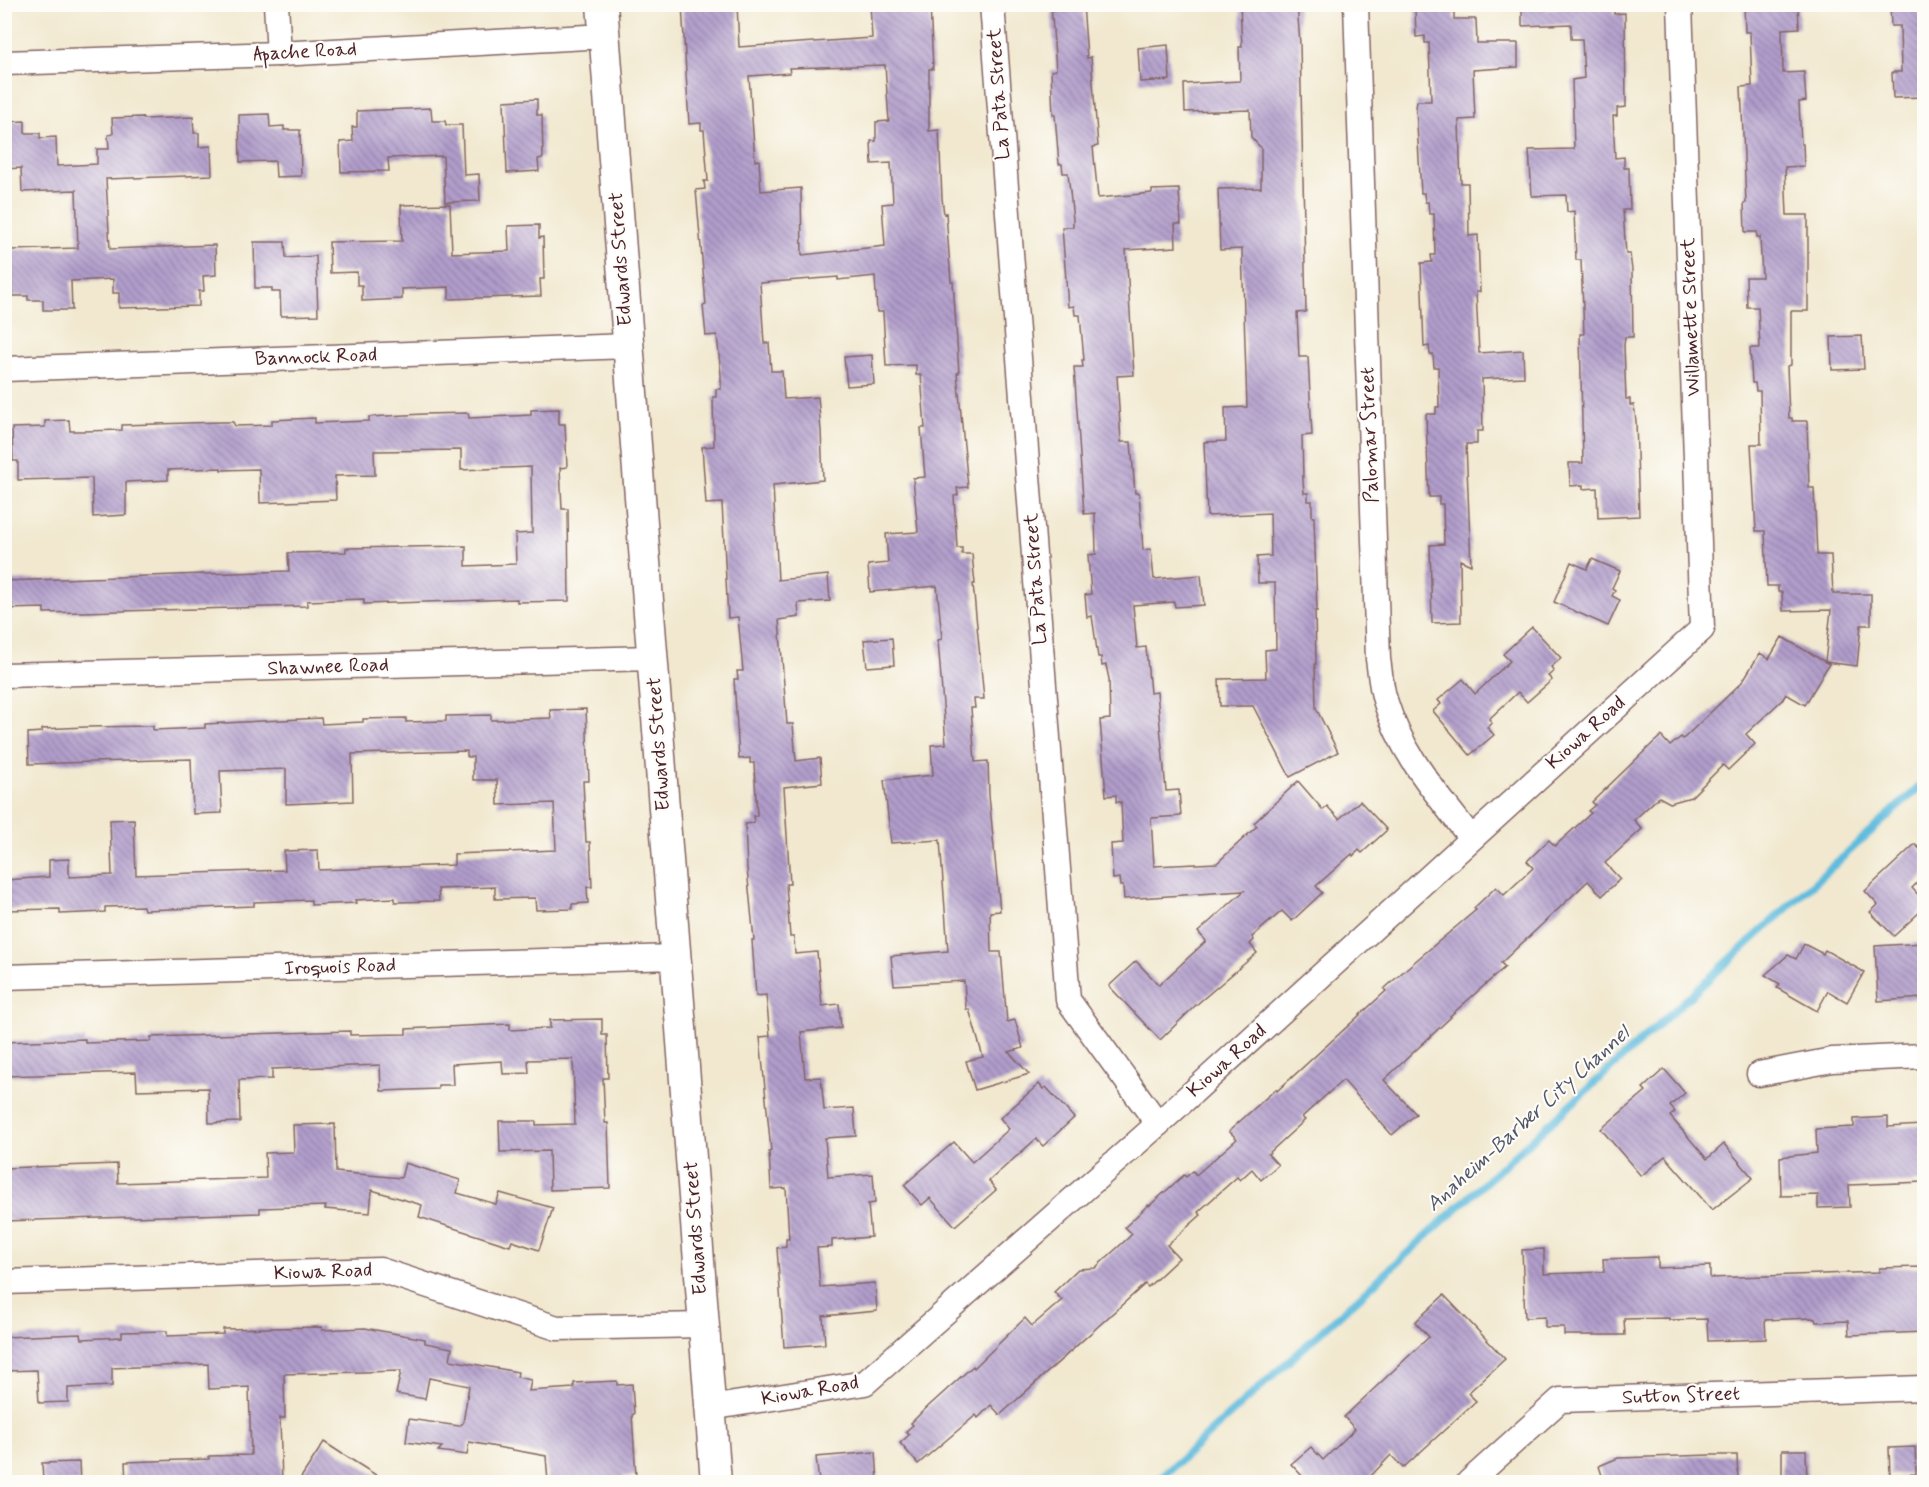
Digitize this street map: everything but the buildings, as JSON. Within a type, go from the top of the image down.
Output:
[{"type":"street","points":[[276,4],[279,54]]},
{"type":"street","name":"Edwards Street","points":[[602,4],[716,1482]]},
{"type":"street","name":"La Pata Street","points":[[992,4],[1068,1000],[1158,1124]]},
{"type":"street","name":"Palomar Street","points":[[1356,4],[1378,659],[1384,699],[1401,740],[1414,765],[1471,838]]},
{"type":"street","name":"Willamette Street","points":[[1680,4],[1702,628]]},
{"type":"street","name":"Apache Road","points":[[4,63],[279,54],[605,36]]},
{"type":"street","name":"Bannock Road","points":[[4,369],[628,346]]},
{"type":"street","name":"Kiowa Road","points":[[710,1408],[865,1383],[1158,1124],[1702,628]]},
{"type":"street","name":"Shawnee Road","points":[[4,675],[652,658]]},
{"type":"street","name":"Iroquois Road","points":[[4,977],[675,957]]},
{"type":"street","points":[[1759,1074],[1832,1060],[1924,1056]]},
{"type":"street","name":"Kiowa Road","points":[[4,1282],[381,1270],[557,1328],[704,1324]]},
{"type":"street","name":"Sutton Street","points":[[1469,1482],[1560,1400],[1924,1388]]},
{"type":"waterway","name":"Anaheim-Barber City Channel","points":[[1156,1482],[1924,783]]}]
